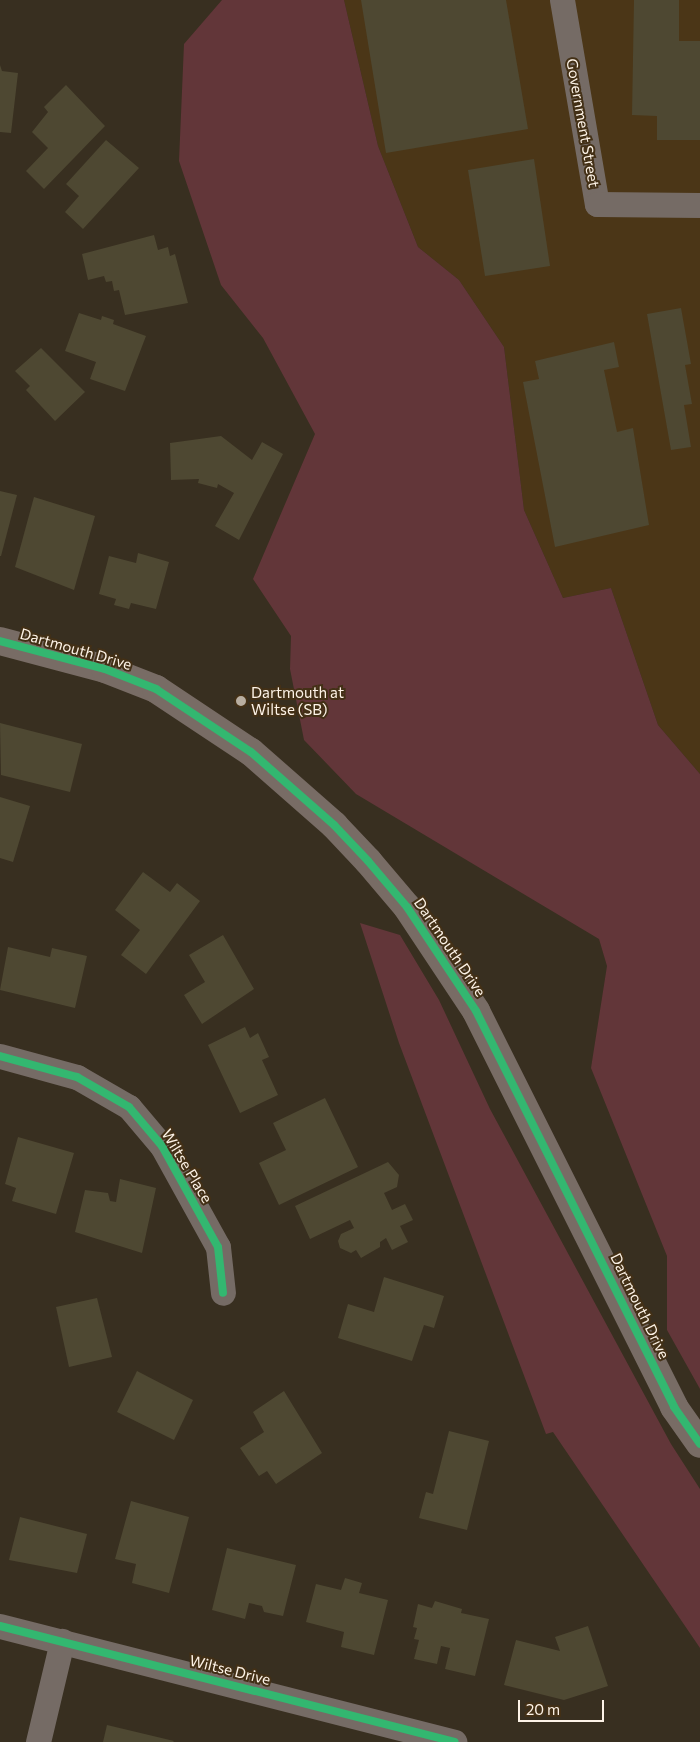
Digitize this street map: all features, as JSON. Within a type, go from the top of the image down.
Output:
[{"type":"street","name":"Government Street","points":[[562,0],[597,204],[700,205]]},
{"type":"street","name":"Dartmouth Drive","points":[[0,641],[104,669],[156,689],[251,752],[334,825],[368,860],[407,908],[476,1010],[674,1407],[700,1444]]},
{"type":"street","name":"Wiltse Place","points":[[0,1056],[77,1077],[129,1107],[162,1146],[218,1247],[223,1293]]},
{"type":"street","name":"Wiltse Drive","points":[[0,1626],[454,1742]]},
{"type":"street","points":[[38,1742],[62,1642]]},
{"type":"shaded area","points":[[222,0],[344,0],[378,146],[418,247],[459,280],[504,347],[524,510],[563,598],[611,588],[658,725],[700,774],[700,1389],[667,1330],[667,1256],[591,1068],[607,966],[599,939],[356,794],[304,740],[290,669],[291,636],[253,579],[315,434],[263,338],[221,285],[179,161],[184,44]]},
{"type":"shaded area","points":[[344,0],[700,0],[700,774],[658,725],[611,588],[563,598],[524,510],[504,347],[459,280],[418,247],[378,146]]},
{"type":"shaded area","points":[[360,923],[400,935],[439,1000],[490,1109],[671,1444],[700,1489],[700,1648],[553,1432],[546,1434],[399,1043]]},
{"type":"building","points":[[361,0],[506,0],[528,129],[386,153]]},
{"type":"building","points":[[634,0],[679,0],[679,41],[700,41],[700,140],[657,140],[657,116],[632,115]]},
{"type":"building","points":[[0,65],[2,71],[18,73],[11,133],[0,132]]},
{"type":"building","points":[[66,85],[105,126],[44,189],[26,171],[48,148],[32,132],[48,112],[44,107]]},
{"type":"building","points":[[106,140],[139,168],[83,229],[65,212],[79,196],[66,184]]},
{"type":"building","points":[[534,159],[550,266],[485,276],[468,170]]},
{"type":"building","points":[[154,235],[158,250],[168,247],[170,256],[175,254],[188,303],[125,315],[119,290],[114,291],[112,281],[106,282],[104,276],[88,280],[82,254]]},
{"type":"building","points":[[681,308],[691,364],[685,365],[692,404],[684,405],[691,447],[671,450],[647,314]]},
{"type":"building","points":[[79,313],[101,320],[102,316],[114,320],[113,324],[146,336],[125,391],[90,379],[96,362],[65,351]]},
{"type":"building","points":[[614,342],[619,367],[604,370],[617,432],[633,428],[649,525],[555,547],[523,382],[539,379],[535,361]]},
{"type":"building","points":[[41,348],[85,392],[55,421],[26,390],[30,386],[15,371]]},
{"type":"building","points":[[221,436],[252,460],[262,442],[283,454],[239,540],[215,526],[234,493],[218,484],[217,488],[198,483],[199,479],[171,480],[170,443]]},
{"type":"building","points":[[0,491],[17,495],[1,556],[0,556]]},
{"type":"building","points":[[34,497],[95,516],[74,590],[15,567]]},
{"type":"building","points":[[138,553],[169,562],[156,609],[131,603],[129,609],[114,605],[116,599],[99,594],[109,556],[136,563]]},
{"type":"building","points":[[0,723],[82,744],[70,792],[1,775]]},
{"type":"building","points":[[0,797],[30,806],[13,862],[0,858]]},
{"type":"building","points":[[143,872],[170,892],[177,883],[200,901],[146,974],[121,955],[140,930],[115,910]]},
{"type":"building","points":[[223,935],[254,989],[202,1024],[184,995],[205,982],[189,955]]},
{"type":"building","points":[[8,947],[50,957],[52,948],[87,956],[75,1008],[0,990]]},
{"type":"building","points":[[245,1027],[250,1038],[258,1033],[269,1057],[262,1060],[278,1095],[240,1113],[208,1045]]},
{"type":"building","points":[[325,1098],[358,1167],[279,1205],[259,1163],[286,1150],[273,1123]]},
{"type":"building","points":[[18,1137],[74,1153],[56,1214],[12,1201],[16,1188],[5,1184]]},
{"type":"building","points":[[388,1162],[399,1175],[397,1187],[384,1193],[392,1210],[405,1204],[413,1220],[400,1226],[408,1242],[392,1250],[386,1238],[380,1242],[380,1247],[361,1258],[356,1250],[351,1253],[340,1248],[338,1241],[341,1234],[354,1228],[350,1220],[310,1239],[295,1206]]},
{"type":"building","points":[[120,1179],[156,1188],[142,1253],[75,1232],[85,1190],[108,1193],[110,1201],[116,1202]]},
{"type":"building","points":[[384,1277],[444,1296],[434,1328],[424,1325],[412,1361],[338,1338],[348,1304],[374,1312]]},
{"type":"building","points":[[97,1298],[112,1357],[69,1367],[56,1307]]},
{"type":"building","points":[[137,1371],[193,1400],[174,1440],[117,1412]]},
{"type":"building","points":[[284,1391],[322,1453],[276,1484],[267,1471],[259,1476],[240,1448],[264,1432],[253,1412]]},
{"type":"building","points":[[449,1431],[489,1441],[467,1530],[419,1518],[426,1492],[433,1494]]},
{"type":"building","points":[[131,1501],[189,1517],[169,1593],[132,1583],[136,1564],[115,1559]]},
{"type":"building","points":[[20,1517],[87,1534],[77,1573],[9,1560]]},
{"type":"building","points":[[227,1548],[296,1565],[283,1616],[264,1612],[262,1606],[249,1603],[245,1619],[212,1610]]},
{"type":"building","points":[[345,1578],[362,1583],[359,1593],[388,1600],[374,1655],[341,1647],[344,1632],[306,1622],[316,1584],[341,1590]]},
{"type":"building","points":[[435,1601],[462,1609],[461,1613],[489,1619],[475,1676],[445,1669],[450,1648],[441,1646],[437,1664],[414,1659],[419,1640],[414,1639],[417,1628],[413,1627],[418,1604],[432,1608]]},
{"type":"building","points":[[588,1626],[608,1686],[564,1700],[504,1685],[516,1640],[560,1651],[555,1637]]},
{"type":"building","points":[[107,1725],[174,1741],[103,1742]]},
{"type":"cycle path","points":[[0,641],[105,669],[156,689],[251,752],[334,825],[368,861],[407,907],[476,1011],[674,1407],[700,1444]]},
{"type":"cycle path","points":[[0,1056],[77,1077],[129,1107],[162,1146],[218,1247],[223,1293]]},
{"type":"cycle path","points":[[0,1626],[454,1742]]},
{"type":"place","name":"Dartmouth at Wiltse (SB)","points":[[241,701]]}]
